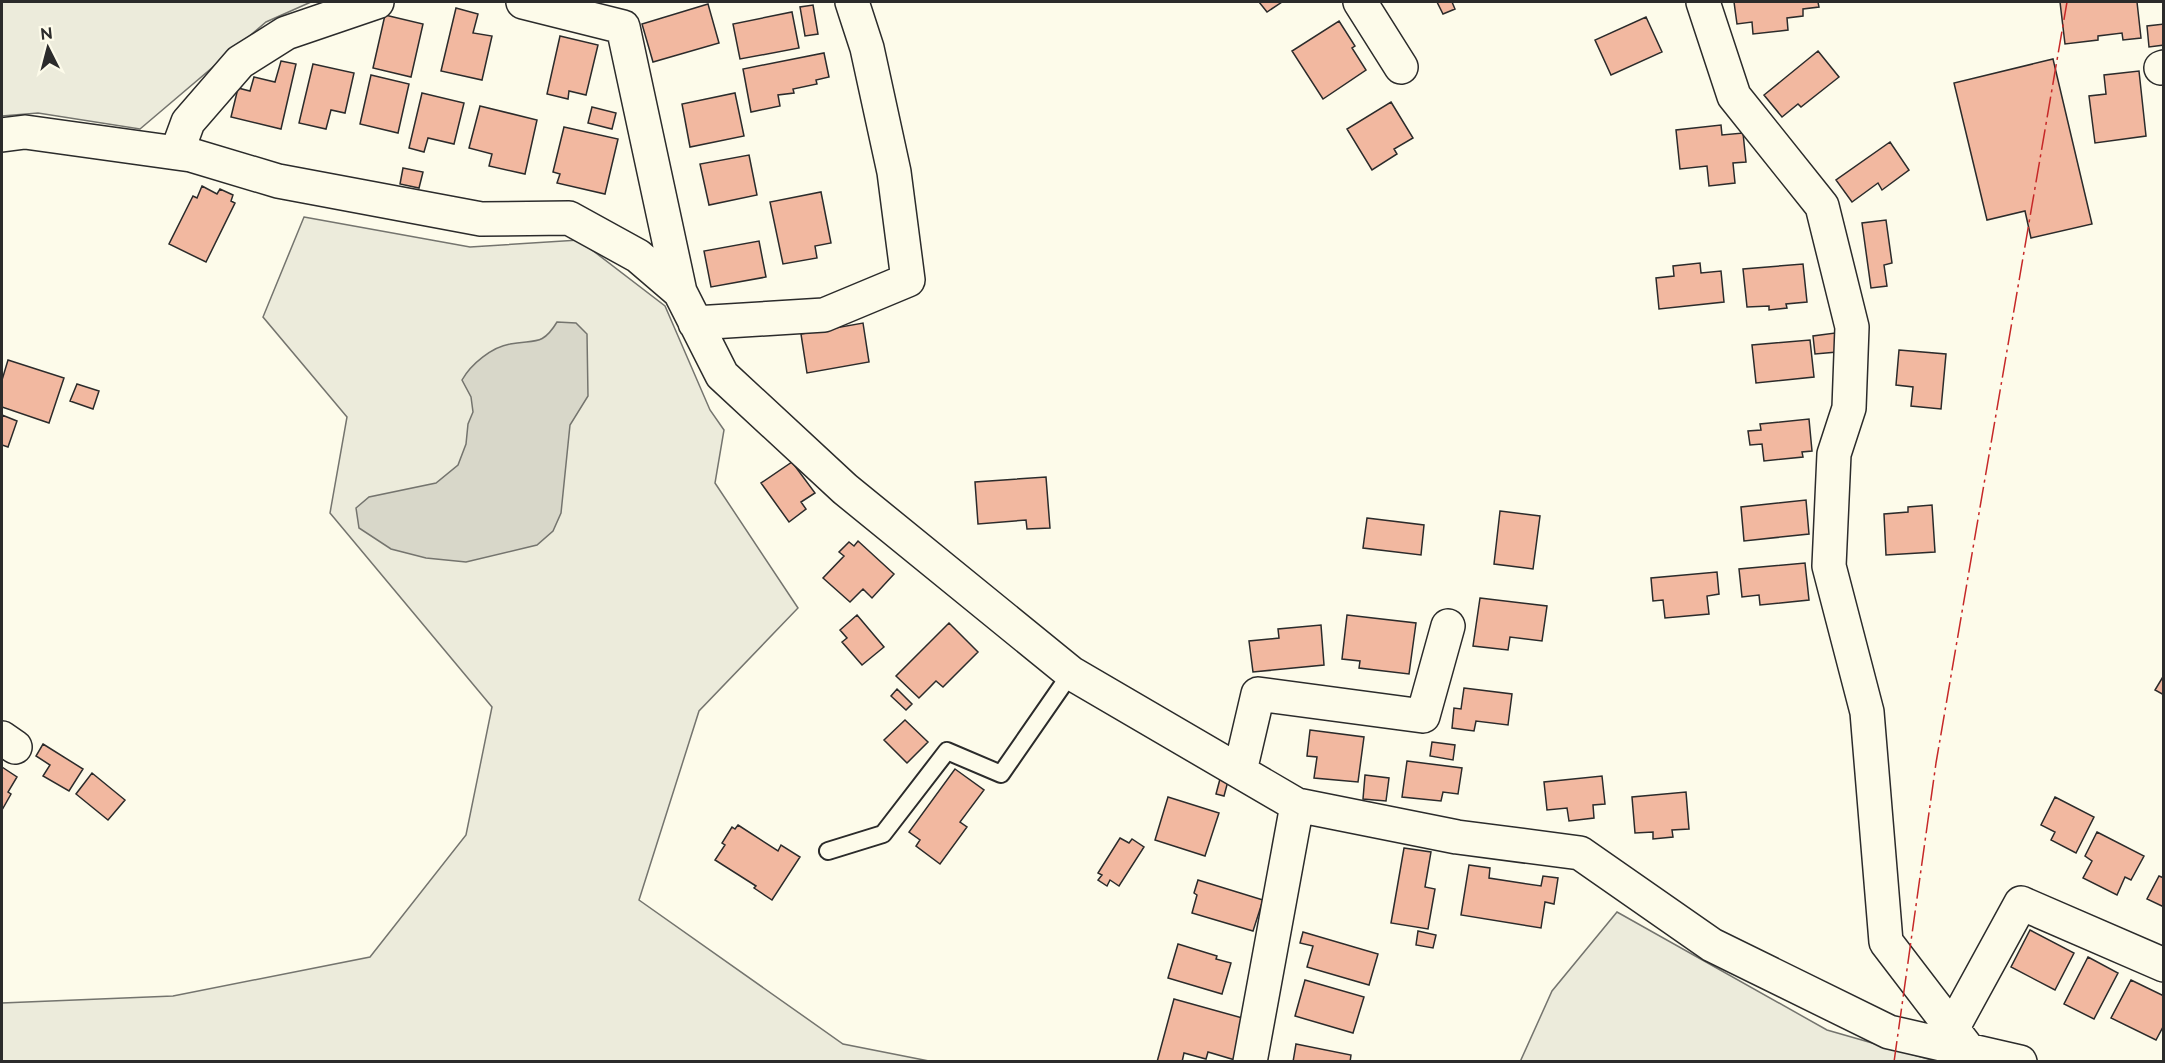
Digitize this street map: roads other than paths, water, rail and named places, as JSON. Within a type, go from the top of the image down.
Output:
[{"type":"street","points":[[177,152],[188,122],[240,62],[286,33],[378,2]]},
{"type":"street","points":[[523,2],[623,27],[680,292],[722,375],[845,489],[1071,673],[1297,805],[1457,837],[1580,854],[1712,945],[1888,1032],[1960,1039],[2020,1062]]},
{"type":"street","points":[[695,323],[824,315],[908,280],[894,172],[867,48],[852,2]]},
{"type":"street","points":[[1360,2],[1401,67]]},
{"type":"street","points":[[1703,2],[1734,96],[1822,206],[1836,261],[1852,327],[1849,408],[1834,454],[1829,566],[1867,712],[1886,942],[1960,1039]]},
{"type":"street","points":[[2,135],[25,132],[177,152],[278,182],[481,219],[569,218],[638,256],[680,292]]},
{"type":"street","points":[[1240,771],[1258,694],[1423,716],[1448,626]]},
{"type":"street","points":[[1250,1062],[1297,805]]},
{"type":"street","points":[[1960,1039],[2021,903],[2163,965]]},
{"type":"lane","points":[[828,851],[883,834],[947,751],[1001,774],[1071,673]]}]
